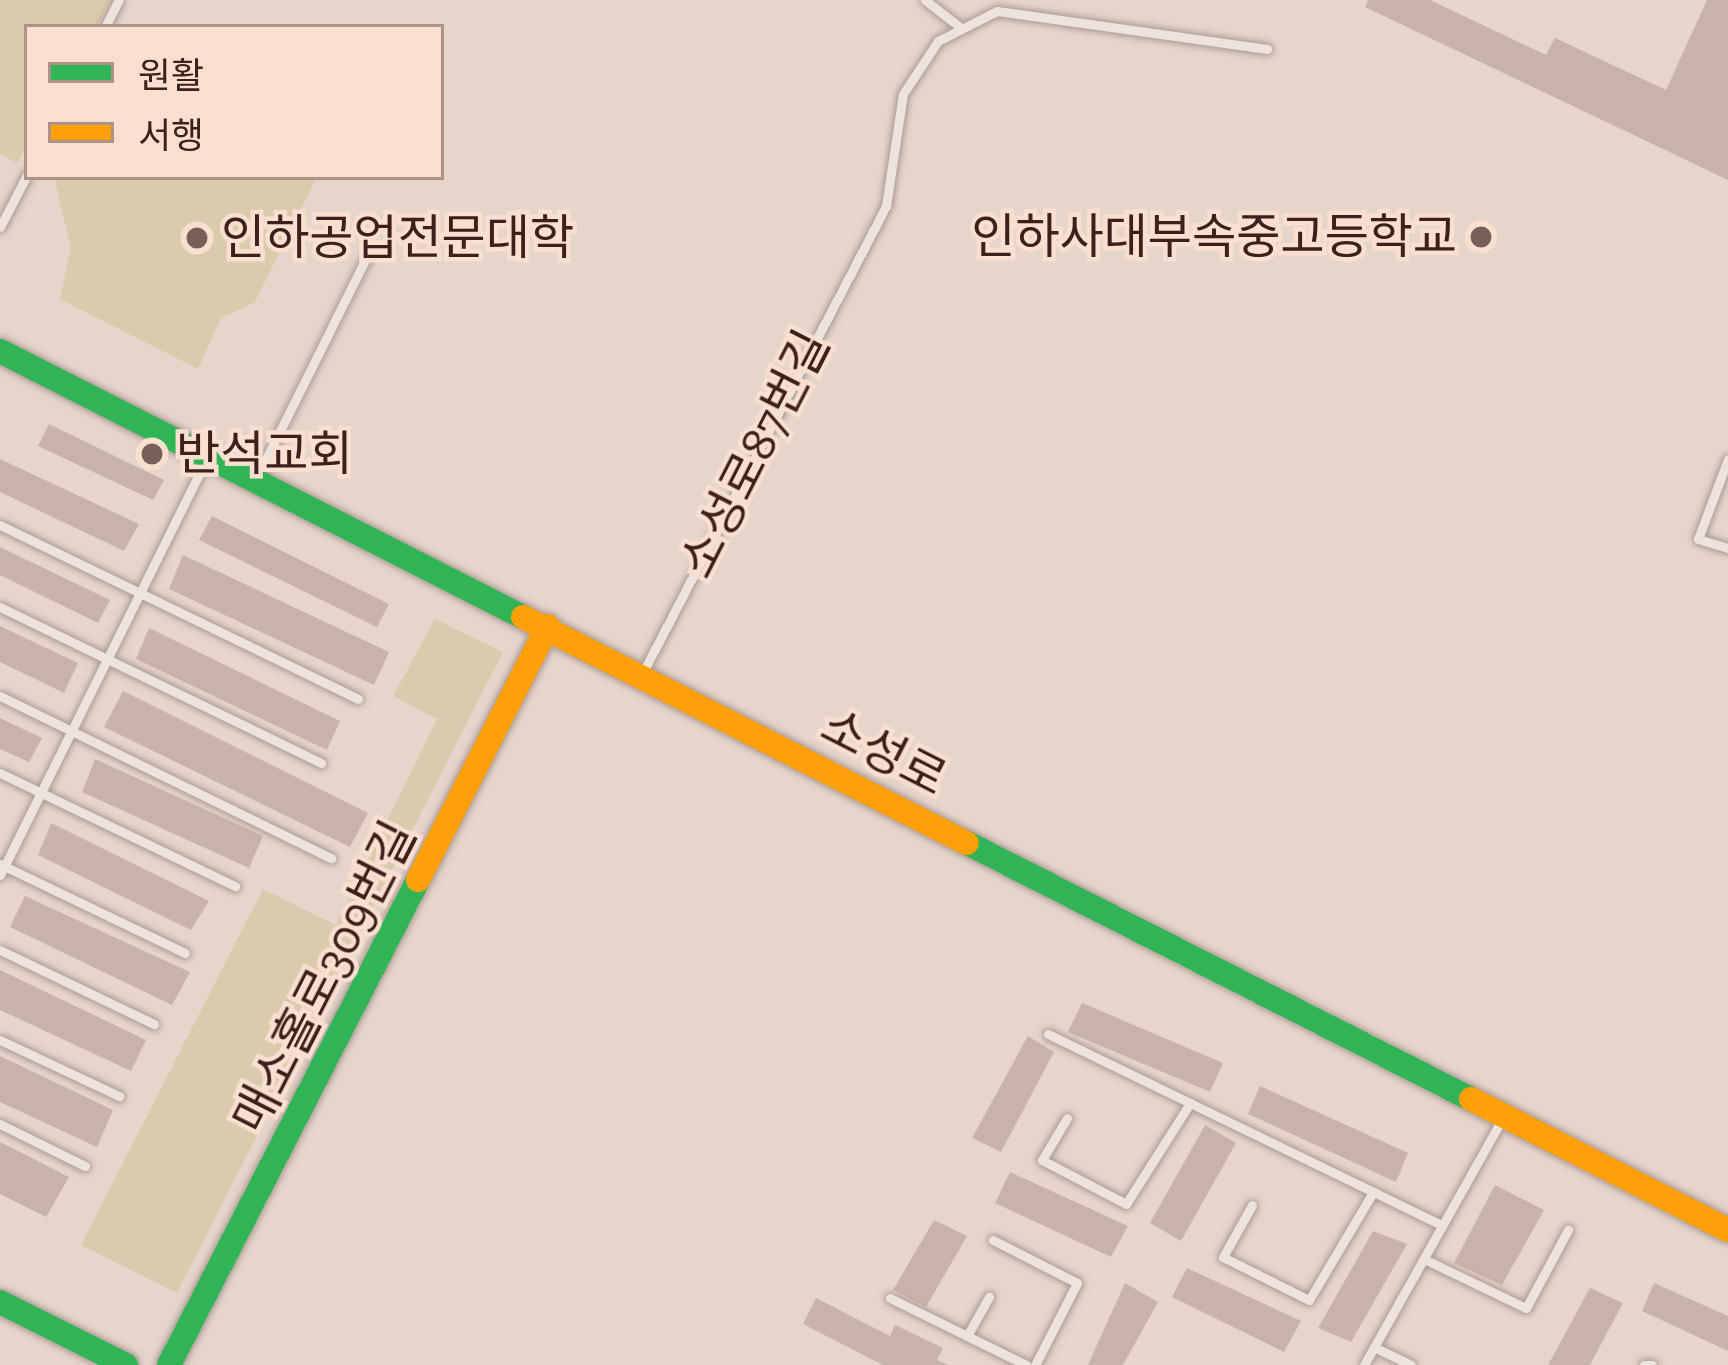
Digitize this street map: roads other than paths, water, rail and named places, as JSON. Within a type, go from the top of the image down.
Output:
[{"type":"main road","name":"소성로","points":[[2,355],[548,626],[1728,1230]]},
{"type":"main road","name":"매소홀로309번길","points":[[169,1365],[548,626]]},
{"type":"main road","points":[[0,1302],[126,1365]]},
{"type":"lane","points":[[925,0],[961,28]]},
{"type":"lane","points":[[997,6],[1267,49]]},
{"type":"lane","name":"소성로87번길","points":[[641,674],[872,237],[895,178],[903,94],[938,41],[997,6]]},
{"type":"lane","points":[[0,227],[25,180]]},
{"type":"lane","points":[[256,479],[368,254]]},
{"type":"lane","points":[[185,953],[1,868],[208,455]]},
{"type":"lane","points":[[1728,459],[1698,539],[1728,548]]},
{"type":"lane","points":[[0,524],[358,699]]},
{"type":"lane","points":[[0,607],[321,763]]},
{"type":"lane","points":[[0,696],[332,858]]},
{"type":"lane","points":[[0,773],[236,886]]},
{"type":"lane","points":[[0,950],[154,1024]]},
{"type":"lane","points":[[1048,1034],[1442,1226]]},
{"type":"lane","points":[[0,1040],[119,1096]]},
{"type":"lane","points":[[1067,1118],[1042,1160],[1126,1204],[1190,1102]]},
{"type":"lane","points":[[1364,1365],[1504,1116]]},
{"type":"lane","points":[[0,1124],[85,1166]]},
{"type":"lane","points":[[1252,1205],[1223,1257],[1309,1300],[1373,1192]]},
{"type":"lane","points":[[1424,1258],[1526,1308],[1568,1230]]},
{"type":"lane","points":[[890,1298],[1030,1365],[1077,1282],[993,1240]]},
{"type":"lane","points":[[967,1336],[989,1297]]},
{"type":"lane","points":[[1374,1347],[1411,1365]]},
{"type":"place","name":"인하사대부속중고등학교","points":[[1481,237]]},
{"type":"place","name":"인하공업전문대학","points":[[197,238]]},
{"type":"place","name":"반석교회","points":[[152,454]]}]
